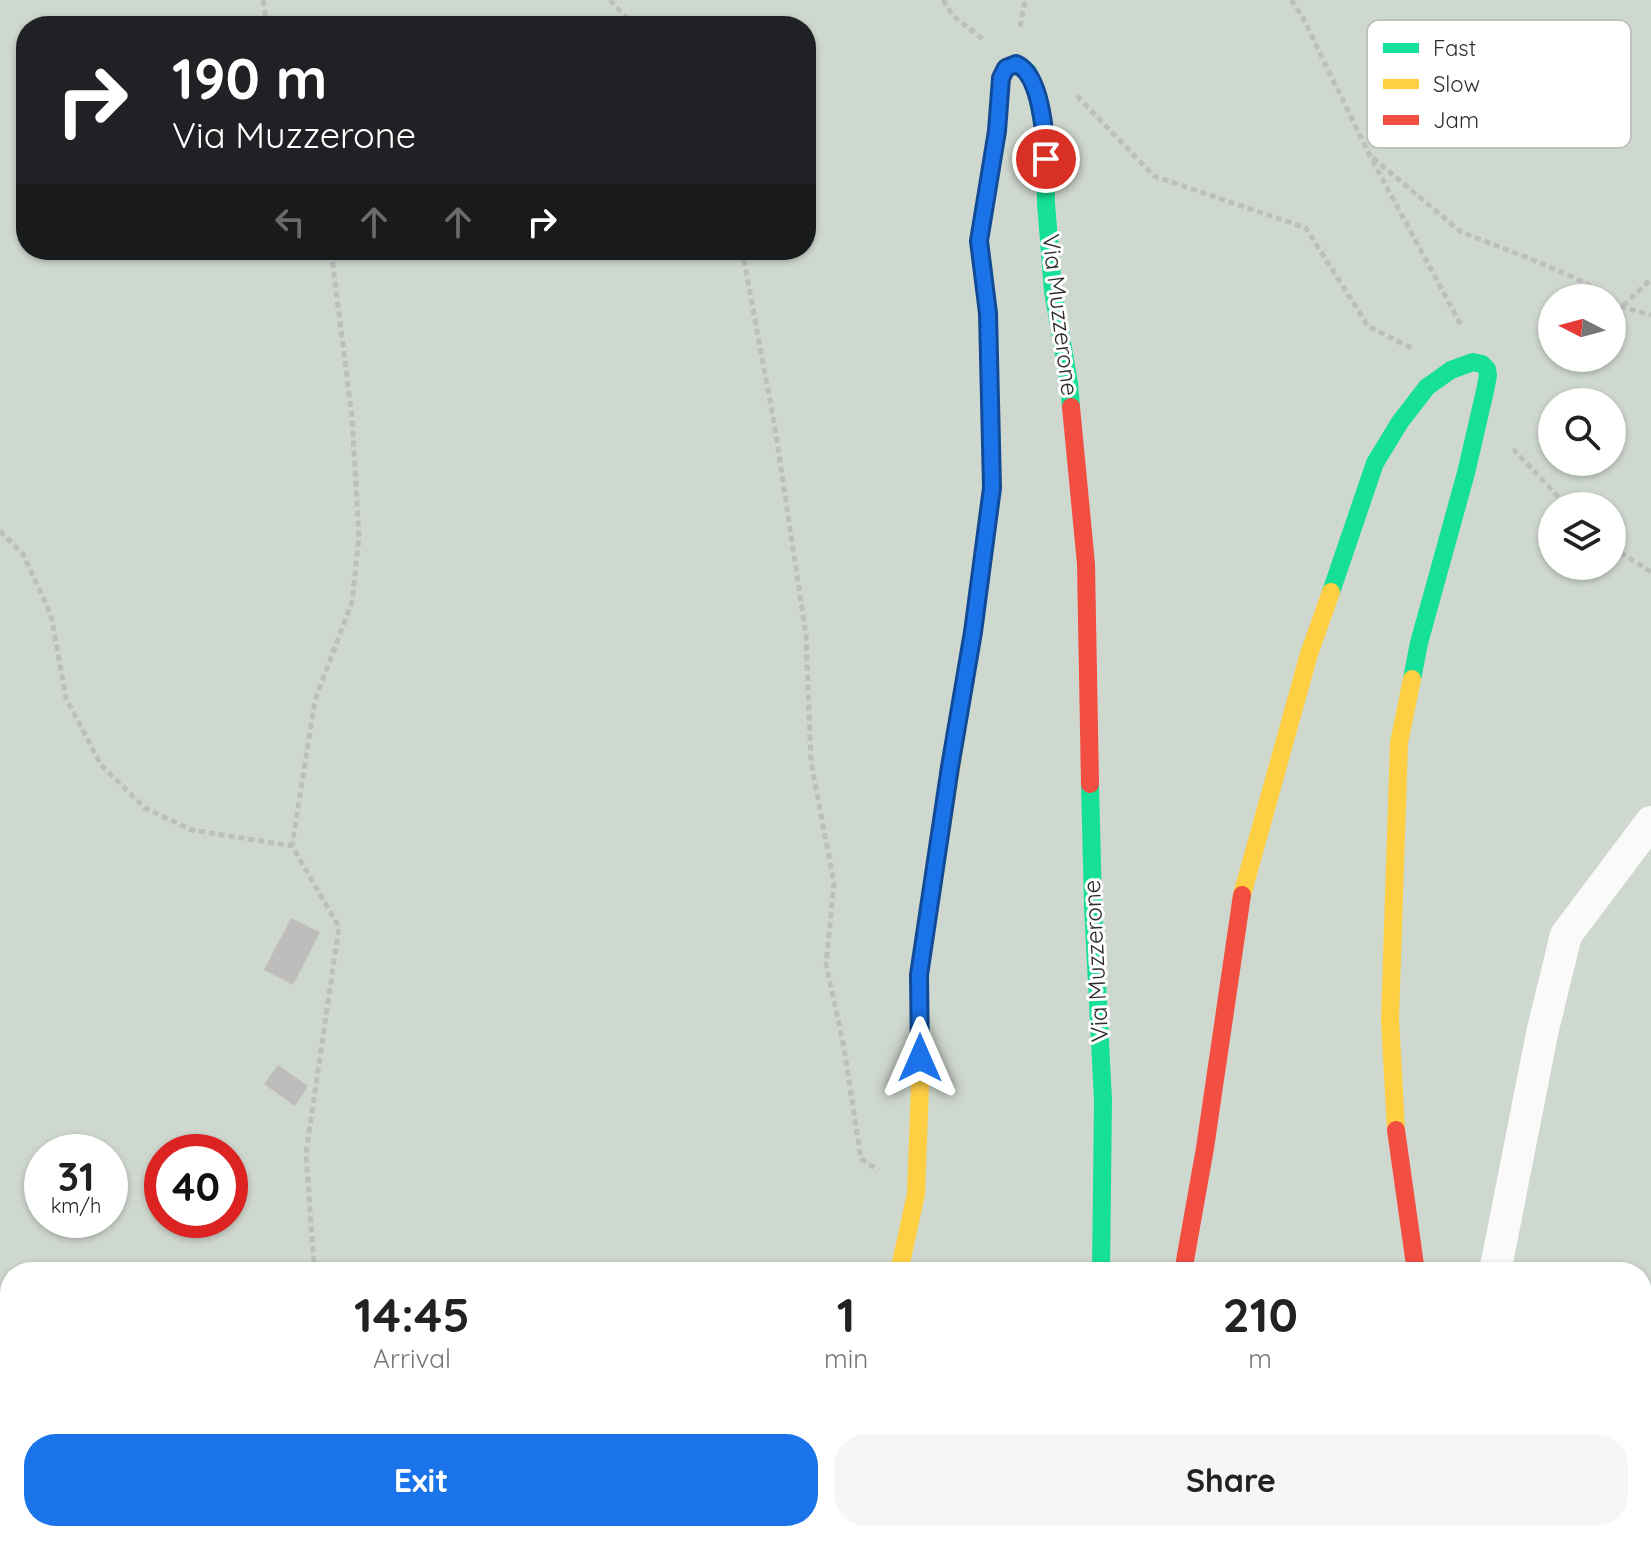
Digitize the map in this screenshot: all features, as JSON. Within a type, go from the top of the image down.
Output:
[{"type":"street","points":[[901,1262],[916,1194],[920,1086],[919,975],[973,632],[992,488],[988,313],[979,241],[997,131],[1001,78],[1006,68],[1016,64]]},
{"type":"street","name":"Via Muzzerone","points":[[1016,64],[1028,72],[1036,90],[1045,137],[1046,203],[1053,291],[1069,383],[1086,564],[1093,906],[1103,1100],[1101,1262]]},
{"type":"street","points":[[1185,1262],[1205,1148],[1242,895],[1309,654],[1375,463],[1400,422],[1427,387],[1451,370],[1469,363],[1482,364],[1488,375],[1466,473],[1419,643],[1399,743],[1390,1019],[1397,1144],[1415,1262]]},
{"type":"street","points":[[1497,1262],[1543,1029],[1566,935],[1651,822]]},
{"type":"path","points":[[610,0],[625,16]]},
{"type":"path","points":[[943,0],[953,16],[1016,64]]},
{"type":"path","points":[[1019,35],[1025,0]]},
{"type":"path","points":[[1291,0],[1302,16],[1369,154],[1482,364]]},
{"type":"path","points":[[1071,89],[1154,176],[1306,228],[1368,326],[1431,358],[1443,377]]},
{"type":"path","points":[[1369,154],[1461,232],[1588,284]]},
{"type":"path","points":[[314,1262],[306,1153],[339,927],[292,846],[315,700],[352,602],[359,537],[352,417],[332,260]]},
{"type":"path","points":[[744,260],[774,422],[806,635],[811,762],[834,883],[826,964],[844,1048],[861,1159],[916,1194]]},
{"type":"path","points":[[1626,303],[1651,279]]},
{"type":"path","points":[[1626,308],[1651,315]]},
{"type":"path","points":[[1477,422],[1490,425],[1554,492]]},
{"type":"path","points":[[0,531],[23,554],[51,615],[66,698],[101,765],[145,808],[192,830],[292,846]]},
{"type":"path","points":[[1626,556],[1651,572]]},
{"type":"shaded area","points":[[0,0],[1651,0],[1651,1262],[0,1262]]},
{"type":"building","points":[[291,918],[320,932],[293,985],[264,970]]},
{"type":"building","points":[[278,1065],[308,1086],[295,1106],[264,1084]]},
{"type":"traffic: fast","points":[[959,717],[992,488],[988,313],[979,241],[997,131],[1001,78],[1006,68],[1016,64],[1028,72],[1036,90],[1045,137],[1046,203],[1053,291],[1071,407]]},
{"type":"traffic: fast","points":[[1331,592],[1375,463],[1400,422],[1427,387],[1451,370],[1473,362],[1482,364],[1488,375],[1485,391],[1412,679]]},
{"type":"traffic: fast","points":[[1090,784],[1103,1100],[1101,1262]]},
{"type":"traffic: slow","points":[[1242,895],[1309,654],[1331,592]]},
{"type":"traffic: slow","points":[[1396,1130],[1390,1019],[1399,743],[1412,679]]},
{"type":"traffic: slow","points":[[901,1262],[916,1194],[920,1086],[919,975],[959,717]]},
{"type":"traffic: jam","points":[[1071,407],[1086,564],[1090,784]]},
{"type":"traffic: jam","points":[[1185,1262],[1205,1148],[1242,895]]},
{"type":"traffic: jam","points":[[1396,1130],[1415,1262]]},
{"type":"route","points":[[920,1058],[919,975],[973,632],[992,488],[988,313],[979,241],[997,131],[1001,78],[1006,68],[1016,64],[1028,72],[1036,90],[1046,159]]}]
